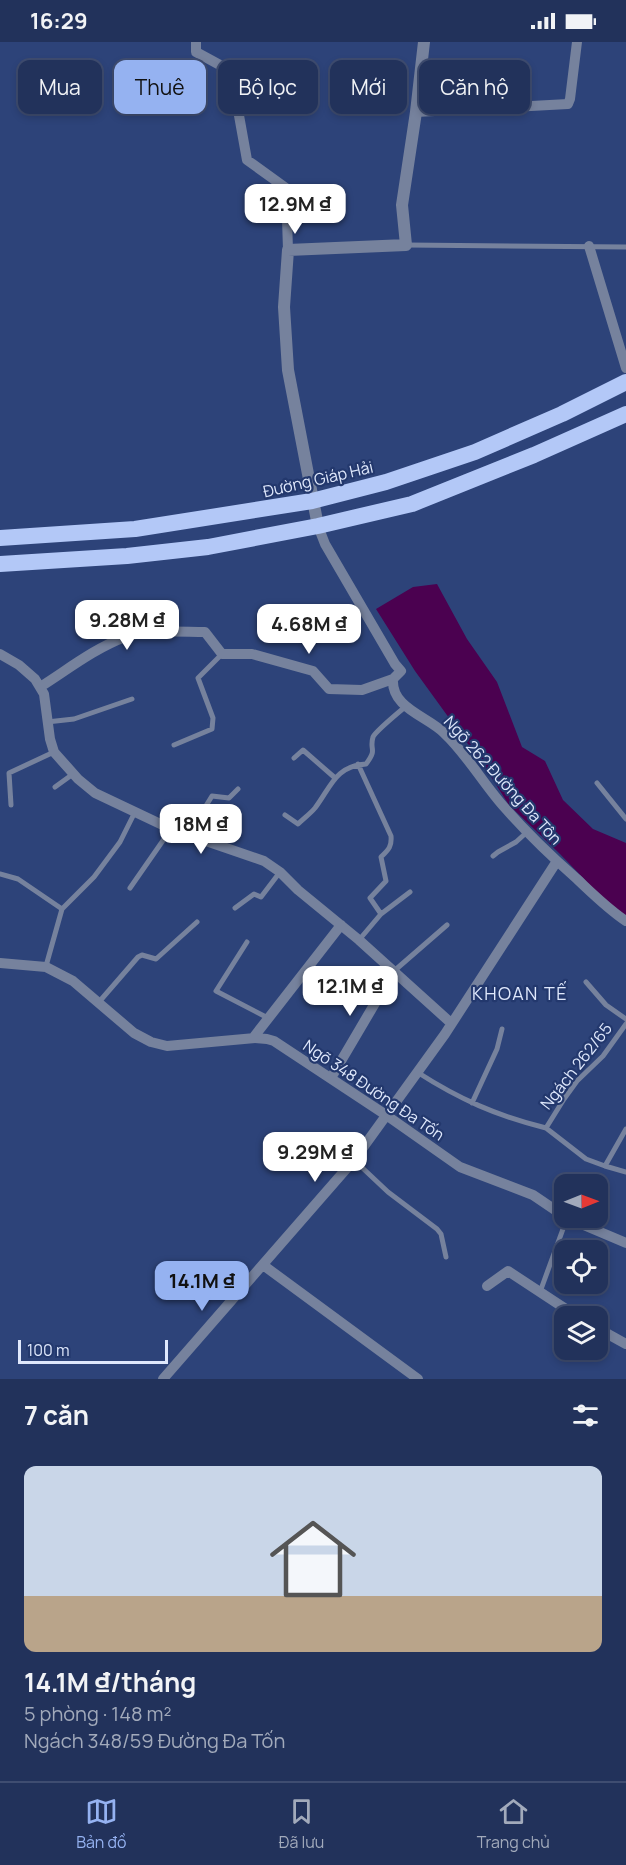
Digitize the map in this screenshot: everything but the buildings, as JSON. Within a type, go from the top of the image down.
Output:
[{"type":"highway","name":"Đường Giáp Hải","points":[[0,538],[135,529],[312,501],[387,482],[475,452],[562,414],[626,382]]},
{"type":"highway","points":[[562,414],[573,437]]},
{"type":"highway","points":[[0,564],[127,556],[208,547],[318,526],[412,504],[534,455],[626,414]]},
{"type":"highway","points":[[22,536],[25,562]]},
{"type":"street","points":[[40,687],[104,647],[127,636],[147,633],[205,632],[222,654],[252,654],[313,670],[329,689],[362,690],[393,679],[401,671],[325,544],[312,501],[288,370],[284,307],[288,250],[286,188],[247,160],[231,71],[196,52],[196,42]]},
{"type":"street","points":[[288,250],[406,245],[402,205],[424,42]]},
{"type":"street","points":[[416,112],[568,104],[577,42]]},
{"type":"street","points":[[589,246],[626,368]]},
{"type":"street","points":[[0,654],[35,679],[44,694],[47,722],[54,752],[73,774],[95,793],[171,829],[264,861],[359,939],[451,1023]]},
{"type":"street","points":[[393,679],[392,686],[405,707]]},
{"type":"street","name":"Ngõ 262 Đường Đa Tôn","points":[[405,707],[425,718],[444,733],[505,809],[611,911],[626,921]]},
{"type":"street","points":[[163,1379],[354,1160],[451,1023],[557,861]]},
{"type":"street","points":[[253,1038],[341,925]]},
{"type":"street","name":"Ngõ 348 Đường Đa Tốn","points":[[0,963],[46,967],[73,981],[134,1033],[167,1046],[253,1038],[274,1041],[386,1115],[459,1167],[533,1195],[554,1209]]},
{"type":"street","points":[[331,1078],[394,971]]},
{"type":"street","name":"Ngõ 348 Đường Đa Tốn","points":[[591,1228],[626,1243]]},
{"type":"street","points":[[263,1265],[418,1379]]},
{"type":"street","points":[[487,1286],[507,1271],[561,1306]]},
{"type":"street","points":[[608,1334],[626,1344]]},
{"type":"lane","points":[[406,245],[626,248]]},
{"type":"lane","points":[[174,745],[212,729],[213,718],[198,678],[222,654]]},
{"type":"lane","points":[[47,722],[74,719],[132,699]]},
{"type":"lane","points":[[285,815],[298,824],[313,810],[334,777],[358,764],[366,764],[374,753],[373,736],[405,707]]},
{"type":"lane","points":[[294,758],[303,750],[334,777]]},
{"type":"lane","points":[[11,805],[9,773],[54,752]]},
{"type":"lane","points":[[358,764],[391,837],[392,844],[381,857],[386,881],[370,898],[381,914]]},
{"type":"lane","points":[[55,787],[73,774]]},
{"type":"lane","points":[[597,783],[626,819]]},
{"type":"lane","points":[[188,835],[213,796],[229,798],[238,789]]},
{"type":"lane","points":[[46,967],[62,909],[94,877],[120,842],[135,812]]},
{"type":"lane","points":[[130,888],[171,829]]},
{"type":"lane","points":[[493,856],[516,842],[528,831]]},
{"type":"lane","points":[[236,908],[254,894],[261,897],[280,872]]},
{"type":"lane","points":[[0,874],[18,879],[62,909]]},
{"type":"lane","points":[[359,939],[381,914],[410,892]]},
{"type":"lane","points":[[99,1002],[138,957],[142,955],[156,959],[197,922]]},
{"type":"lane","points":[[394,971],[447,925]]},
{"type":"lane","points":[[247,942],[216,991],[268,1018]]},
{"type":"lane","points":[[586,982],[606,1005],[626,1019]]},
{"type":"lane","name":"Ngách 262/65","points":[[417,1072],[450,1093],[472,1103],[516,1121],[546,1128],[564,1099],[603,1056],[626,1024]]},
{"type":"lane","points":[[472,1103],[497,1049],[502,1029]]},
{"type":"lane","points":[[546,1128],[586,1159],[626,1172]]},
{"type":"lane","points":[[605,1166],[626,1128]]},
{"type":"lane","points":[[354,1160],[388,1192],[437,1229],[441,1234],[446,1257]]},
{"type":"lane","points":[[540,1292],[564,1228]]},
{"type":"shaded area","points":[[437,584],[467,639],[497,682],[522,747],[545,761],[563,800],[593,829],[626,843],[626,917],[616,912],[509,805],[486,769],[415,671],[376,609],[413,587]]},
{"type":"district","name":"KHOAN TẾ","points":[[520,994]]}]
